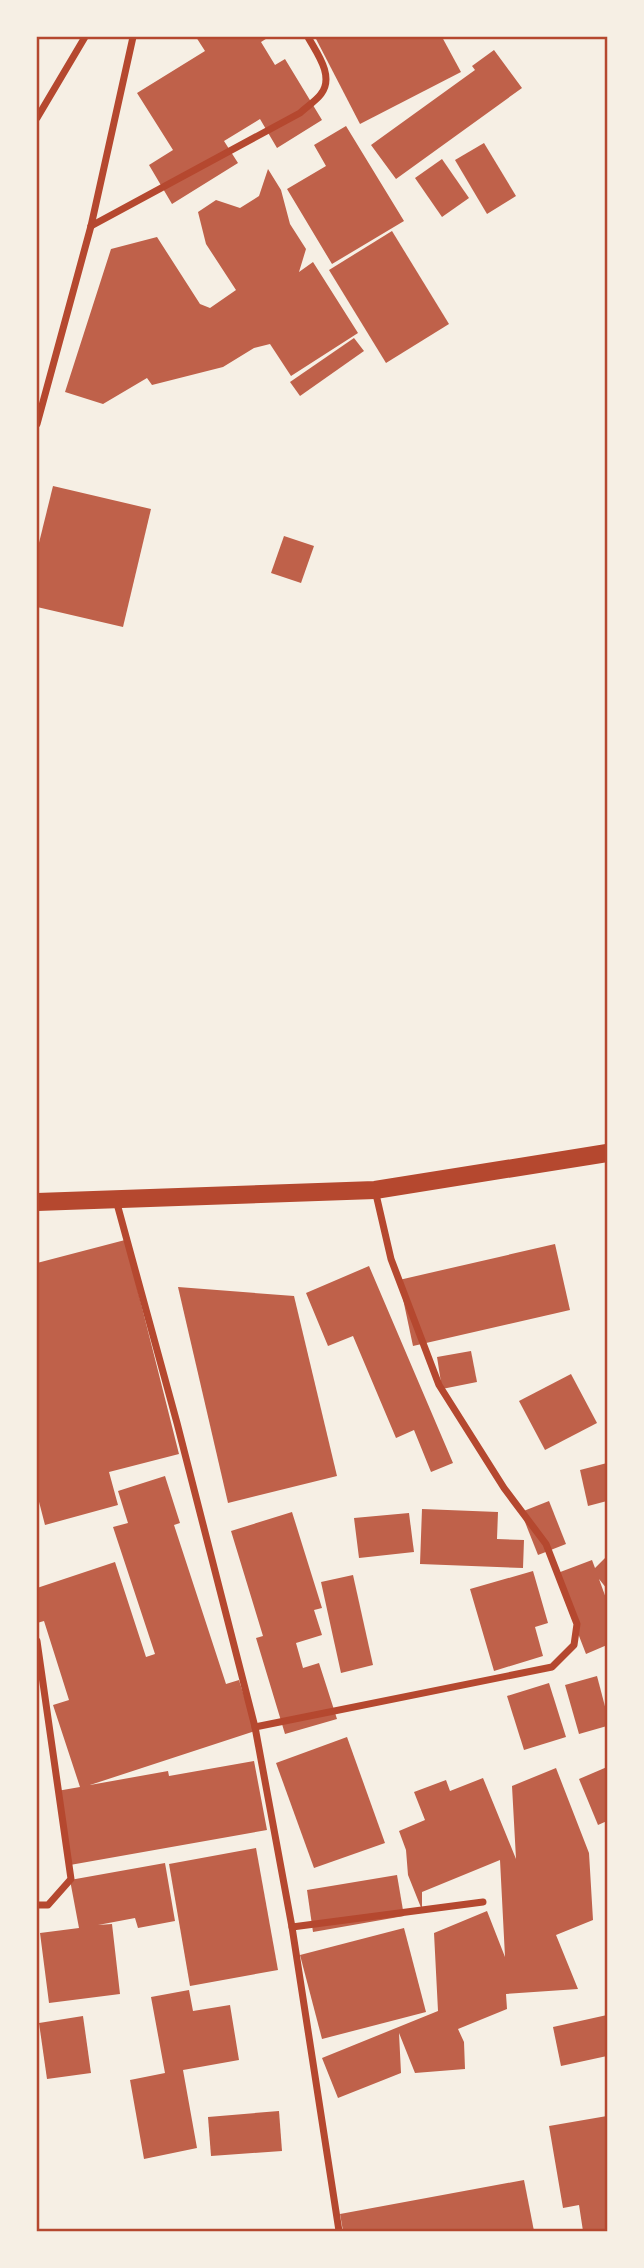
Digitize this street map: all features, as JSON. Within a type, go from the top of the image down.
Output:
[{"type":"main road","points":[[37,1202],[375,1190],[607,1153]]},
{"type":"street","points":[[37,118],[85,37]]},
{"type":"street","points":[[37,424],[91,226],[132,37]]},
{"type":"street","points":[[91,226],[300,113],[322,93],[326,84],[324,66],[308,37]]},
{"type":"street","points":[[255,1727],[552,1667],[574,1645],[577,1624],[546,1544],[504,1488],[439,1385],[391,1259],[375,1190]]},
{"type":"street","points":[[116,1200],[177,1423],[255,1727],[292,1927],[339,2231]]},
{"type":"street","points":[[37,1641],[71,1879],[48,1905],[37,1905]]},
{"type":"street","points":[[292,1927],[483,1902]]},
{"type":"building","points":[[196,37],[269,37],[261,42],[275,65],[285,59],[322,120],[277,148],[260,119],[224,141],[238,163],[172,204],[149,165],[173,150],[137,93],[205,51]]},
{"type":"building","points":[[315,37],[442,37],[461,72],[360,124]]},
{"type":"building","points":[[494,50],[522,88],[396,179],[371,145],[475,70],[472,66]]},
{"type":"building","points":[[346,126],[404,221],[332,264],[287,189],[326,166],[314,145]]},
{"type":"building","points":[[484,143],[516,196],[487,214],[455,160]]},
{"type":"building","points":[[442,159],[469,198],[442,217],[415,178]]},
{"type":"building","points":[[268,169],[281,190],[290,224],[306,249],[299,272],[313,262],[358,333],[291,376],[270,344],[254,348],[223,367],[152,385],[147,378],[103,404],[65,392],[111,249],[157,237],[200,304],[210,308],[236,290],[206,244],[198,212],[216,200],[240,208],[259,196]]},
{"type":"building","points":[[392,231],[449,324],[386,363],[329,270]]},
{"type":"building","points":[[354,338],[364,351],[300,396],[290,382]]},
{"type":"building","points":[[53,486],[151,509],[123,627],[37,607],[37,551]]},
{"type":"building","points":[[284,536],[314,546],[301,583],[271,573]]},
{"type":"building","points":[[125,1240],[179,1454],[109,1472],[118,1505],[45,1525],[37,1494],[37,1263]]},
{"type":"building","points":[[555,1244],[570,1310],[413,1346],[399,1280]]},
{"type":"building","points":[[369,1266],[453,1463],[431,1472],[414,1430],[396,1438],[353,1336],[328,1346],[306,1293]]},
{"type":"building","points":[[178,1287],[294,1296],[337,1476],[228,1503]]},
{"type":"building","points":[[471,1351],[477,1382],[442,1389],[437,1357]]},
{"type":"building","points":[[571,1374],[597,1423],[545,1450],[519,1401]]},
{"type":"building","points":[[607,1463],[607,1501],[588,1506],[580,1470]]},
{"type":"building","points":[[165,1476],[180,1523],[174,1525],[226,1684],[239,1680],[255,1731],[90,1785],[168,1771],[169,1776],[254,1761],[267,1830],[70,1865],[57,1791],[80,1787],[53,1705],[69,1700],[44,1621],[37,1623],[37,1588],[115,1562],[146,1657],[155,1654],[113,1527],[128,1523],[118,1491]]},
{"type":"building","points":[[549,1501],[566,1544],[538,1555],[521,1512]]},
{"type":"building","points":[[422,1509],[498,1512],[497,1539],[524,1540],[523,1568],[420,1564]]},
{"type":"building","points":[[292,1512],[322,1608],[314,1610],[322,1635],[296,1643],[303,1668],[319,1663],[337,1719],[285,1734],[256,1638],[263,1636],[231,1531]]},
{"type":"building","points":[[409,1513],[414,1552],[359,1558],[354,1518]]},
{"type":"building","points":[[607,1556],[607,1589],[599,1579],[607,1601],[607,1645],[586,1654],[555,1574],[592,1560],[595,1568]]},
{"type":"building","points":[[533,1571],[548,1623],[535,1627],[543,1656],[494,1671],[470,1589]]},
{"type":"building","points":[[353,1575],[373,1665],[341,1673],[321,1582]]},
{"type":"building","points":[[597,1676],[607,1714],[607,1726],[579,1734],[565,1685]]},
{"type":"building","points":[[549,1683],[566,1737],[524,1750],[507,1696]]},
{"type":"building","points":[[347,1737],[385,1843],[314,1868],[276,1763]]},
{"type":"building","points":[[607,1767],[607,1821],[598,1825],[579,1779]]},
{"type":"building","points":[[556,1768],[589,1853],[593,1920],[556,1935],[578,1989],[506,1994],[507,2009],[458,2029],[464,2042],[465,2069],[415,2073],[399,2033],[401,2073],[338,2098],[322,2058],[438,2011],[434,1933],[487,1911],[505,1957],[500,1860],[422,1892],[422,1910],[408,1875],[406,1850],[399,1831],[425,1820],[414,1792],[446,1780],[450,1791],[483,1778],[516,1859],[512,1786]]},
{"type":"building","points":[[256,1848],[278,1970],[190,1986],[169,1864]]},
{"type":"building","points":[[165,1863],[175,1921],[138,1928],[135,1918],[98,1925],[112,1924],[120,1994],[49,2003],[40,1933],[79,1928],[70,1880]]},
{"type":"building","points":[[397,1875],[404,1916],[313,1932],[307,1890]]},
{"type":"building","points":[[404,1928],[426,2012],[322,2039],[300,1955]]},
{"type":"building","points":[[189,1990],[193,2011],[230,2005],[239,2060],[183,2070],[197,2148],[144,2159],[130,2080],[165,2073],[151,1997]]},
{"type":"building","points":[[607,2015],[607,2056],[561,2066],[553,2027]]},
{"type":"building","points":[[83,2016],[91,2073],[47,2079],[39,2023]]},
{"type":"building","points":[[279,2111],[282,2151],[211,2156],[208,2117]]},
{"type":"building","points":[[607,2116],[607,2231],[583,2231],[579,2205],[563,2208],[549,2126]]},
{"type":"building","points":[[524,2180],[534,2231],[343,2231],[340,2214]]}]
